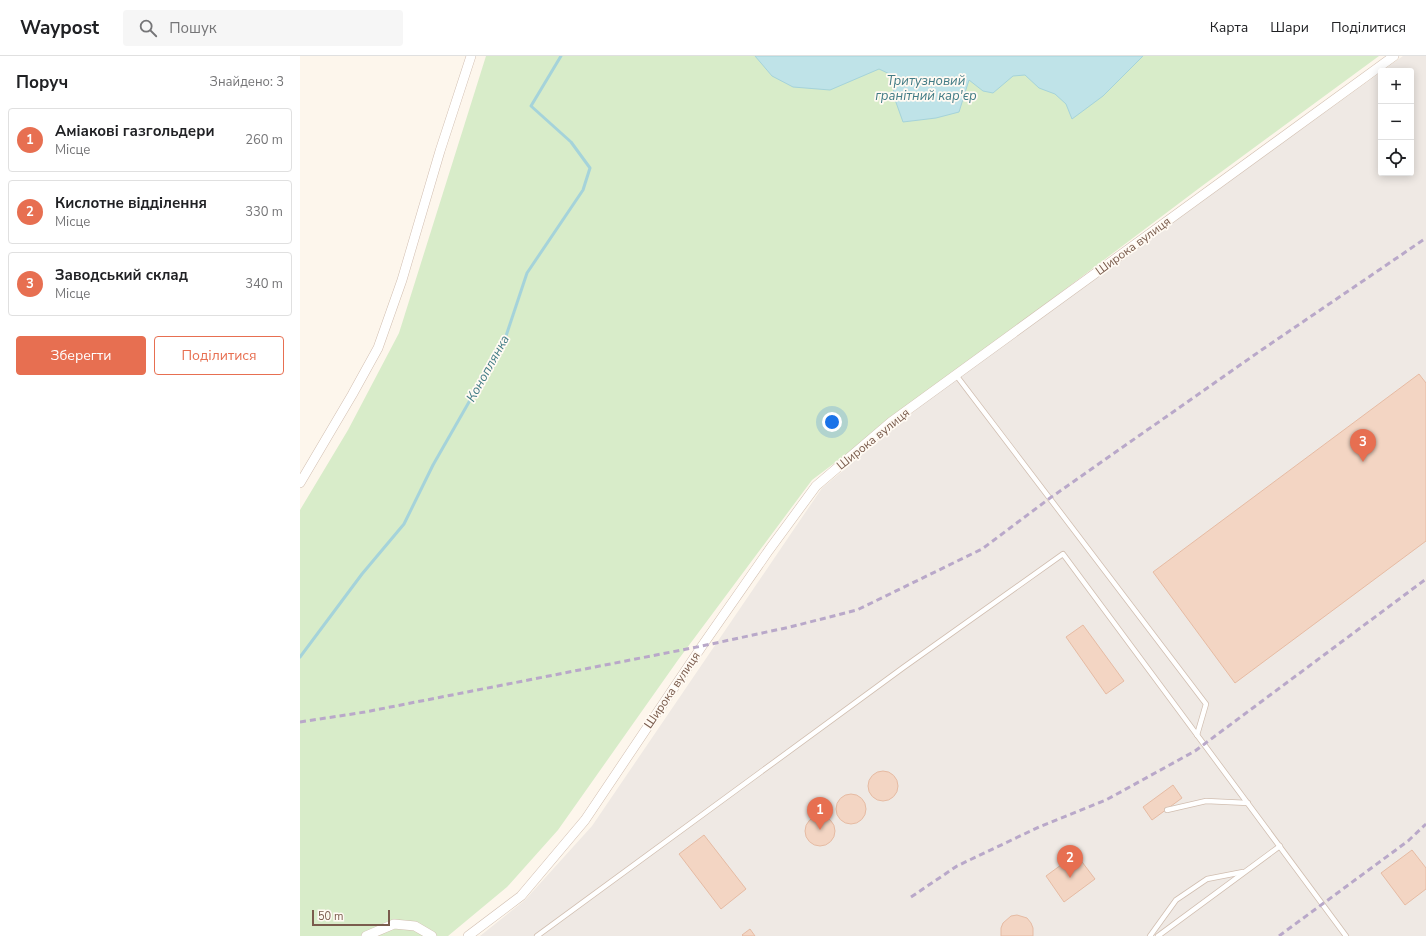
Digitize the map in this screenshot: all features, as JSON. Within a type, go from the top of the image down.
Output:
[{"type":"street","points":[[300,483],[378,348],[402,280],[440,151],[471,56]]},
{"type":"street","name":"Широка вулиця","points":[[468,936],[521,896],[585,820],[702,646],[816,486],[891,422],[1394,56]]},
{"type":"street","points":[[366,936],[394,924],[415,926],[432,936]]},
{"type":"lane","points":[[956,375],[1206,704],[1197,735]]},
{"type":"lane","points":[[537,936],[904,667],[1063,554],[1346,936]]},
{"type":"lane","points":[[1167,810],[1206,801],[1248,803]]},
{"type":"lane","points":[[1158,936],[1280,846]]},
{"type":"lane","points":[[1150,936],[1176,900],[1207,879],[1245,872]]},
{"type":"shaded area","points":[[1403,56],[1426,56],[1426,936],[480,936],[525,900],[592,826],[822,488],[952,380],[1378,74],[1378,176],[1414,176],[1414,68],[1386,68]]},
{"type":"green space","points":[[486,56],[1379,56],[1202,186],[812,480],[678,660],[558,830],[507,887],[448,936],[300,936],[300,510],[348,430],[399,333]]},
{"type":"water","name":"Тритузновий гранітний кар'єр","points":[[755,56],[1143,56],[1103,96],[1072,119],[1066,104],[1055,94],[1039,88],[1025,75],[1013,76],[993,93],[983,91],[969,80],[959,112],[936,118],[903,122],[893,94],[896,77],[879,69],[830,90],[793,87],[772,76]]},
{"type":"building","points":[[1419,374],[1426,383],[1426,541],[1235,683],[1153,572]]},
{"type":"building","points":[[1083,625],[1124,681],[1106,694],[1066,637]]},
{"type":"building","points":[[883,771],[893,776],[898,786],[893,796],[883,801],[873,796],[868,786],[873,776]]},
{"type":"building","points":[[1173,785],[1182,798],[1152,820],[1143,807]]},
{"type":"building","points":[[851,794],[861,799],[866,809],[861,819],[851,824],[841,819],[836,809],[841,799]]},
{"type":"building","points":[[820,816],[830,821],[835,831],[830,841],[820,846],[810,841],[805,831],[810,821]]},
{"type":"building","points":[[704,835],[746,889],[721,909],[679,854]]},
{"type":"building","points":[[1412,850],[1426,868],[1426,889],[1405,905],[1381,873]]},
{"type":"building","points":[[1076,854],[1095,879],[1064,902],[1046,876]]},
{"type":"building","points":[[1017,915],[1027,918],[1031,923],[1033,928],[1033,936],[1001,936],[1001,928],[1003,923],[1011,916]]},
{"type":"building","points":[[750,929],[755,936],[742,935]]},
{"type":"waterway","name":"Коноплянка","points":[[300,657],[362,574],[404,524],[433,465],[505,339],[527,273],[583,190],[590,168],[571,142],[531,106],[561,56]]},
{"type":"railway","points":[[300,722],[365,712],[702,646],[790,627],[857,610],[982,549],[1050,498],[1263,349],[1426,238]]},
{"type":"railway","points":[[911,897],[957,866],[1039,827],[1106,800],[1195,751],[1426,579]]},
{"type":"railway","points":[[1279,936],[1408,841],[1426,824]]},
{"type":"place","name":"Заводський склад","points":[[1363,462]]},
{"type":"place","name":"Аміакові газгольдери","points":[[820,830]]},
{"type":"place","name":"Кислотне відділення","points":[[1070,878]]}]
